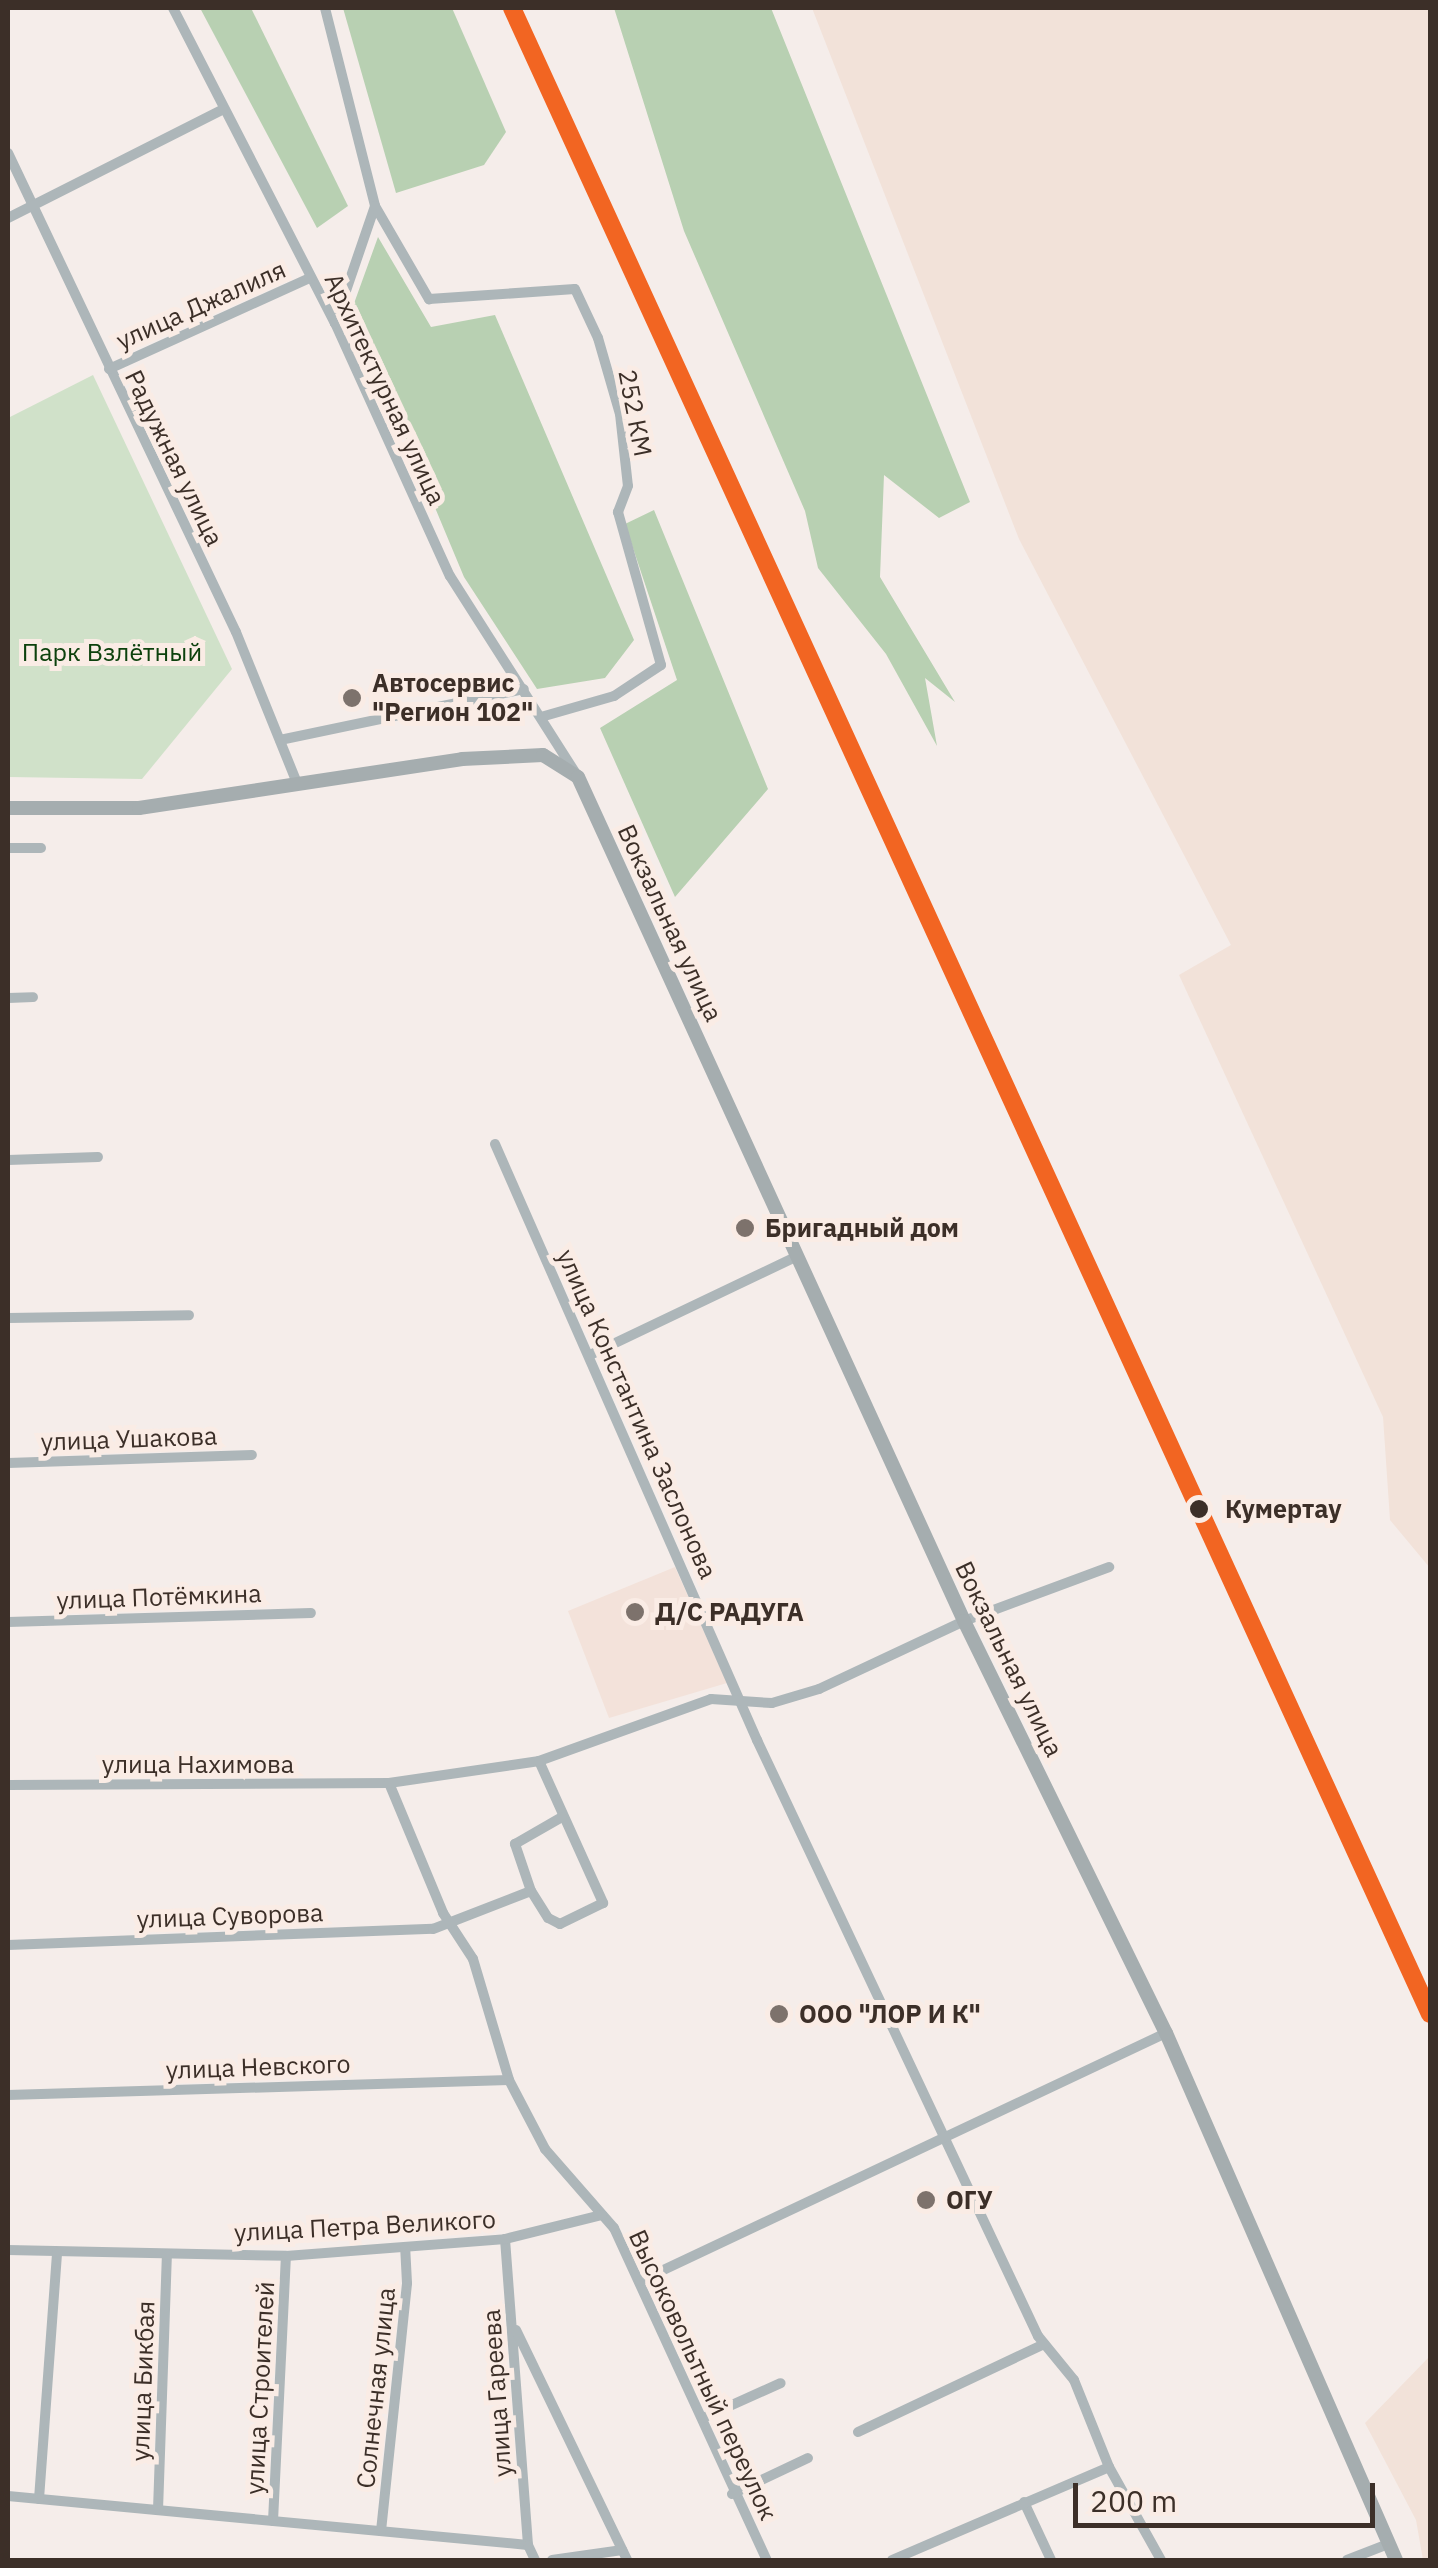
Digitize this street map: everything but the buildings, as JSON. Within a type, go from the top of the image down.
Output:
[{"type":"main road","points":[[8,808],[140,808],[462,759],[543,755],[578,777]]},
{"type":"main road","name":"Вокзальная улица","points":[[578,777],[964,1622],[1166,2033],[1396,2560]]},
{"type":"street","name":"Архитектурная улица","points":[[174,8],[222,110],[335,323],[450,576],[578,777]]},
{"type":"street","points":[[325,8],[375,206],[335,323]]},
{"type":"street","points":[[8,218],[222,110]]},
{"type":"street","name":"Радужная улица","points":[[8,153],[236,632],[297,783]]},
{"type":"street","name":"252 КМ","points":[[375,206],[429,299],[574,289],[598,338],[620,414],[628,486],[618,512],[661,665],[614,696],[541,717]]},
{"type":"street","name":"улица Джалиля","points":[[109,368],[310,278]]},
{"type":"street","points":[[280,740],[524,689]]},
{"type":"street","points":[[8,848],[40,848]]},
{"type":"street","points":[[8,998],[33,997]]},
{"type":"street","name":"улица Константина Заслонова","points":[[495,1144],[742,1702],[1044,2344],[1074,2380],[1109,2467],[1161,2560]]},
{"type":"street","points":[[8,1160],[98,1157]]},
{"type":"street","points":[[590,1355],[798,1256]]},
{"type":"street","points":[[8,1318],[189,1315]]},
{"type":"street","name":"улица Ушакова","points":[[8,1462],[252,1455]]},
{"type":"street","name":"улица Нахимова","points":[[8,1785],[389,1784],[539,1761],[710,1699],[772,1704],[819,1689],[964,1622],[1108,1567]]},
{"type":"street","name":"улица Потёмкина","points":[[8,1622],[311,1613]]},
{"type":"street","points":[[539,1761],[603,1903],[560,1924],[532,1891],[515,1844],[562,1817]]},
{"type":"street","name":"Высоковольтный переулок","points":[[389,1784],[443,1913],[454,1925],[491,2006],[509,2080],[544,2149],[602,2215],[640,2282],[703,2418],[732,2494],[767,2560]]},
{"type":"street","points":[[454,1925],[532,1891]]},
{"type":"street","name":"улица Суворова","points":[[8,1944],[454,1925]]},
{"type":"street","points":[[640,2282],[1166,2033]]},
{"type":"street","name":"улица Невского","points":[[8,2095],[509,2080]]},
{"type":"street","name":"улица Петра Великого","points":[[8,2250],[286,2256],[505,2239],[602,2215]]},
{"type":"street","name":"улица Гареева","points":[[505,2239],[528,2545]]},
{"type":"street","name":"Солнечная улица","points":[[381,2532],[408,2283],[405,2248]]},
{"type":"street","points":[[39,2499],[57,2253]]},
{"type":"street","name":"улица Бикбая","points":[[158,2510],[167,2254]]},
{"type":"street","name":"улица Строителей","points":[[273,2521],[286,2256]]},
{"type":"street","points":[[513,2325],[625,2555],[552,2560]]},
{"type":"street","points":[[858,2432],[1044,2344]]},
{"type":"street","points":[[703,2418],[781,2383]]},
{"type":"street","points":[[732,2494],[808,2458]]},
{"type":"street","points":[[892,2560],[1109,2467]]},
{"type":"street","points":[[8,2496],[528,2545],[536,2560]]},
{"type":"street","points":[[1024,2502],[1050,2560]]},
{"type":"street","points":[[1347,2560],[1388,2544]]},
{"type":"shaded area","points":[[812,8],[1430,8],[1430,1568],[1390,1520],[1383,1417],[1179,975],[1231,945],[1019,539]]},
{"type":"shaded area","points":[[675,1567],[727,1683],[609,1718],[568,1611]]},
{"type":"shaded area","points":[[1430,2356],[1430,2560],[1423,2560],[1416,2520],[1365,2423]]},
{"type":"green space","points":[[200,8],[251,8],[348,206],[317,228]]},
{"type":"green space","points":[[343,8],[452,8],[506,132],[484,165],[396,193]]},
{"type":"green space","points":[[614,8],[771,8],[970,502],[939,518],[884,475],[880,577],[955,702],[925,678],[937,746],[886,654],[818,568],[805,511],[684,231]]},
{"type":"green space","points":[[378,237],[431,327],[495,315],[634,640],[605,678],[537,689],[464,577],[352,309]]},
{"type":"green space","name":"Парк Взлётный","points":[[93,375],[232,669],[142,779],[8,777],[8,418]]},
{"type":"green space","points":[[654,510],[768,789],[675,897],[600,728],[677,680],[625,524]]},
{"type":"railway","points":[[729,481],[1404,1956]]},
{"type":"transit line","points":[[512,8],[1430,2014]]},
{"type":"place","name":"Автосервис \"Регион 102\"","points":[[352,698]]},
{"type":"place","name":"Бригадный дом","points":[[745,1228]]},
{"type":"place","name":"Кумертау","points":[[1199,1509]]},
{"type":"place","name":"Д/С РАДУГА","points":[[635,1612]]},
{"type":"place","name":"ООО \"ЛОР И К\"","points":[[779,2014]]},
{"type":"place","name":"ОГУ","points":[[926,2200]]}]
